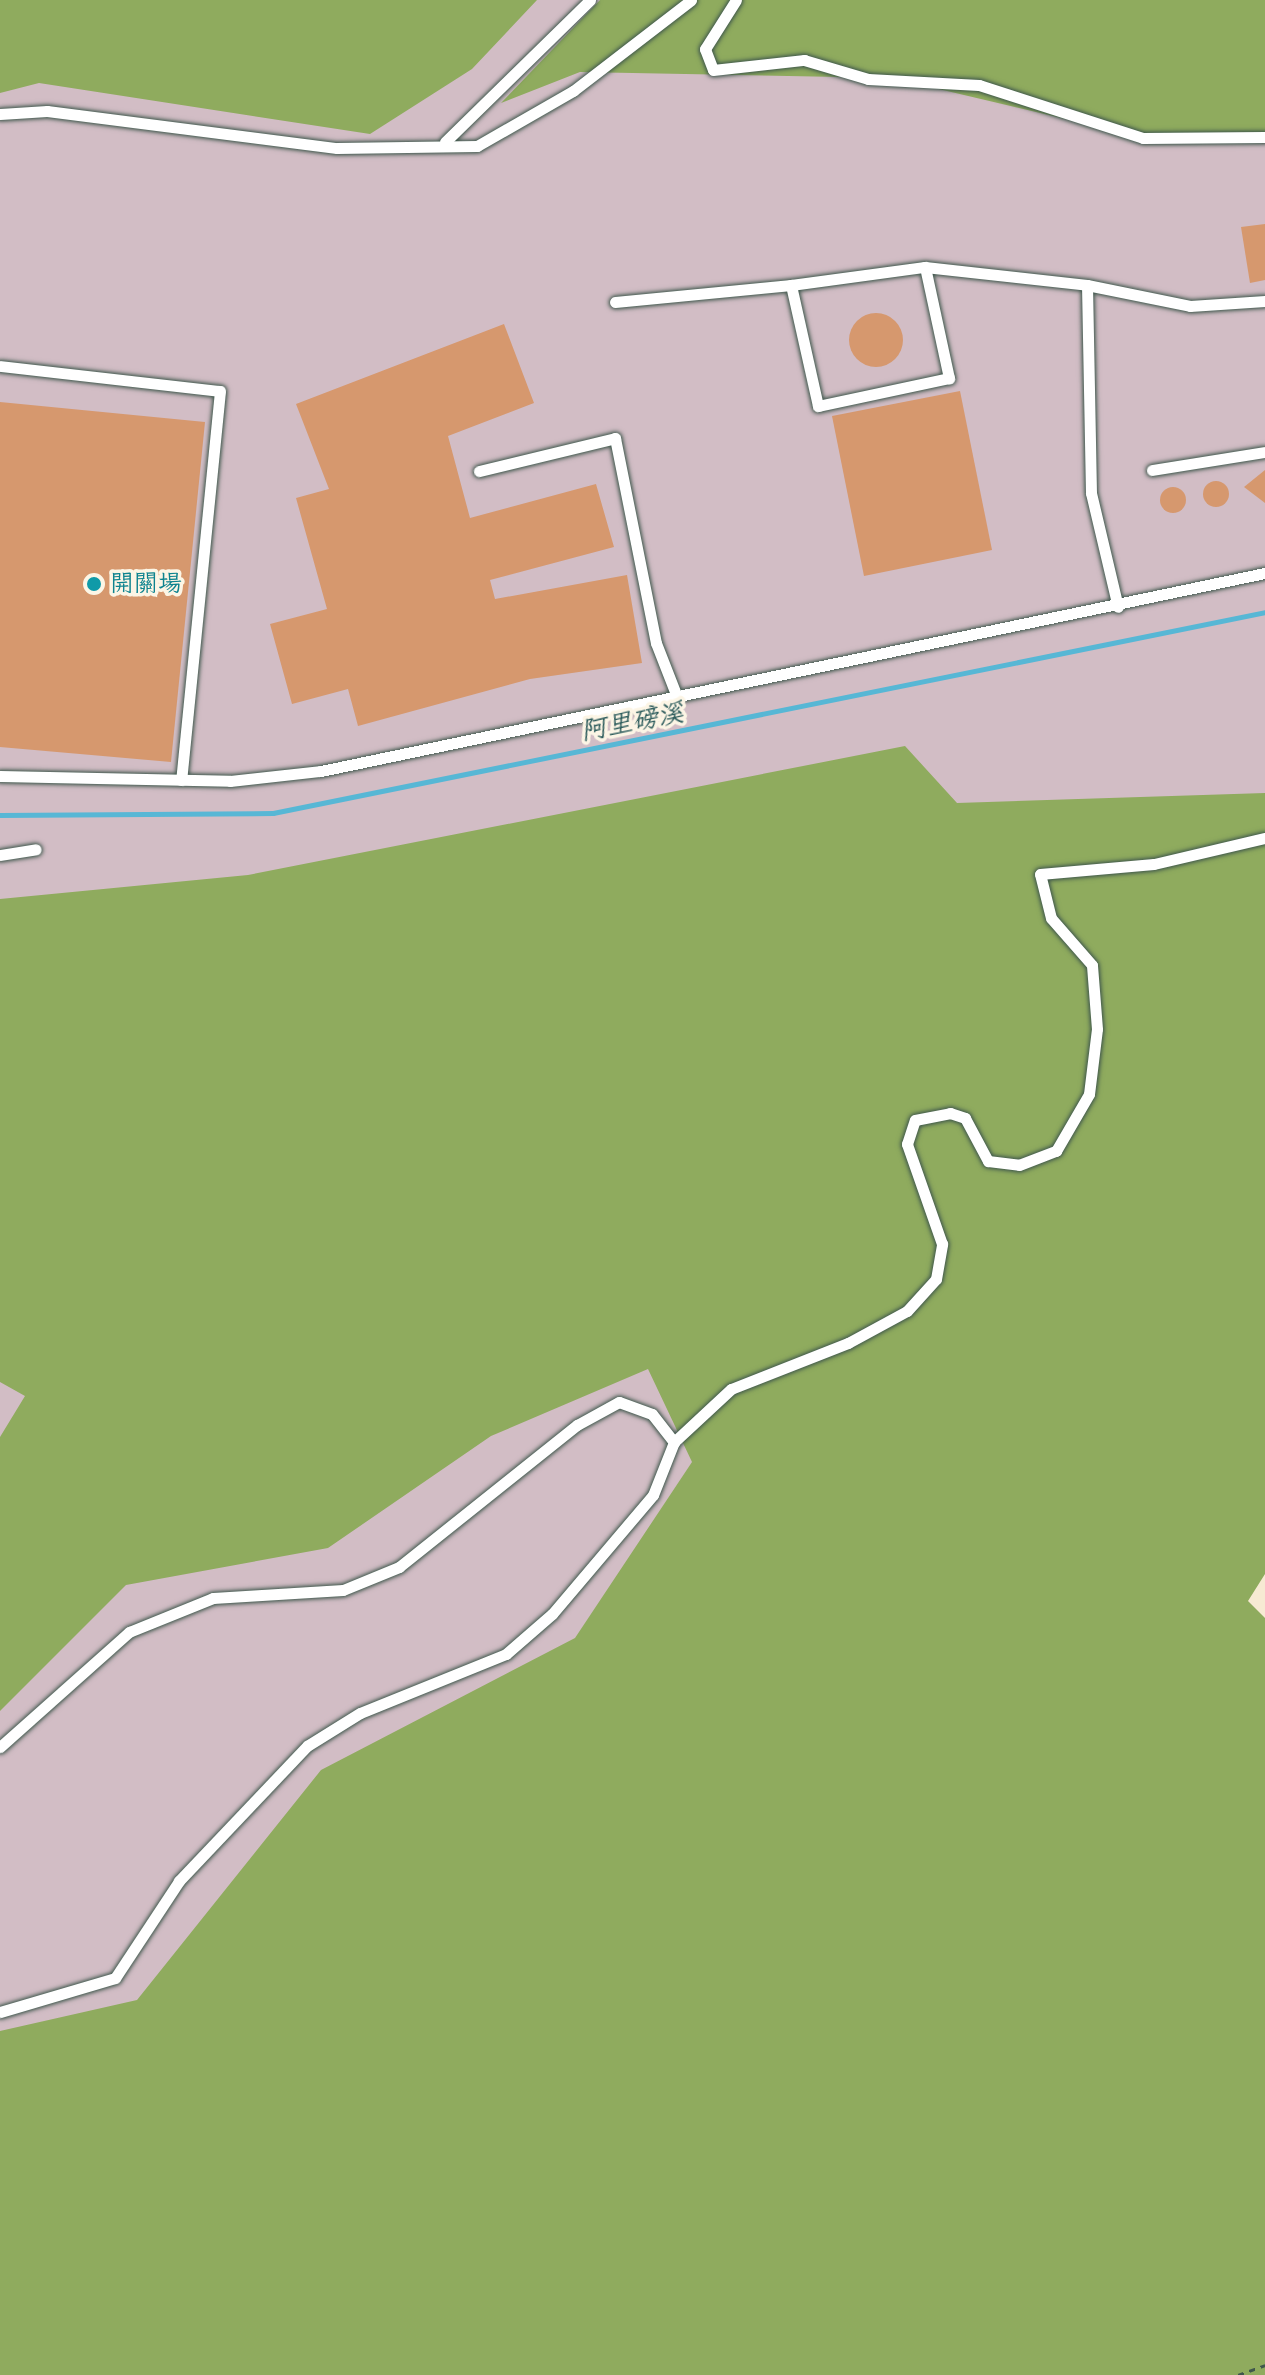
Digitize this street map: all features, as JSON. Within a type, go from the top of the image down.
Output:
[{"type":"lane","points":[[445,142],[590,0]]},
{"type":"lane","points":[[0,114],[47,111],[337,148],[409,151],[445,142],[477,146],[573,91],[691,0]]},
{"type":"lane","points":[[736,0],[705,49],[713,70],[804,60],[868,79],[979,85],[1143,138],[1265,137]]},
{"type":"lane","points":[[791,285],[818,406],[949,378],[925,267]]},
{"type":"lane","points":[[615,302],[791,285],[925,267],[1087,285],[1190,306],[1265,301]]},
{"type":"lane","points":[[1087,285],[1091,493],[1118,607]]},
{"type":"lane","points":[[0,366],[220,391],[181,780]]},
{"type":"lane","points":[[479,471],[615,438],[656,643],[677,697]]},
{"type":"lane","points":[[1152,470],[1265,452]]},
{"type":"lane","points":[[0,776],[181,780],[321,771],[1118,607],[1265,573]]},
{"type":"lane","points":[[0,2012],[115,1978],[179,1881],[307,1746],[360,1713],[506,1654],[552,1614],[653,1495],[674,1442],[731,1389],[848,1343],[907,1311],[936,1279],[942,1244],[907,1144],[915,1120],[950,1113],[965,1118],[988,1161],[1019,1165],[1056,1151],[1089,1094],[1097,1029],[1092,965],[1051,918],[1040,874],[1154,864],[1265,838]]},
{"type":"lane","points":[[0,855],[36,849]]},
{"type":"lane","points":[[0,1747],[129,1632],[213,1598],[343,1590],[399,1567],[577,1425],[619,1402],[652,1414],[674,1442]]},
{"type":"path","points":[[1238,2375],[1265,2365]]},
{"type":"shaded area","points":[[0,0],[1265,0],[1265,918],[1039,1292],[0,2194]]},
{"type":"green space","points":[[0,0],[537,0],[472,69],[370,134],[39,83],[0,93]]},
{"type":"green space","points":[[600,0],[1265,0],[1265,135],[1158,141],[892,78],[580,72],[501,103]]},
{"type":"green space","points":[[905,746],[957,803],[1265,793],[1265,1574],[1248,1601],[1265,1618],[1265,2375],[0,2375],[0,2031],[137,2000],[321,1770],[575,1638],[692,1462],[648,1369],[491,1436],[328,1548],[126,1585],[0,1711],[0,1437],[25,1396],[0,1382],[0,899],[248,875]]},
{"type":"building","points":[[1265,224],[1265,280],[1250,283],[1241,227]]},
{"type":"building","points":[[876,313],[895,321],[903,340],[895,359],[876,367],[857,359],[849,340],[857,321]]},
{"type":"building","points":[[504,324],[534,403],[448,436],[470,518],[596,484],[614,547],[490,580],[495,599],[627,575],[642,663],[530,679],[358,726],[348,689],[292,704],[270,624],[327,609],[296,498],[329,489],[296,404]]},
{"type":"building","points":[[960,391],[992,550],[864,576],[832,416]]},
{"type":"building","name":"開關場","points":[[0,402],[205,422],[171,762],[0,747]]},
{"type":"building","points":[[1265,470],[1265,503],[1244,487]]},
{"type":"building","points":[[1216,481],[1225,485],[1229,494],[1225,503],[1216,507],[1207,503],[1203,494],[1207,485]]},
{"type":"building","points":[[1173,487],[1183,490],[1186,500],[1183,510],[1173,513],[1163,510],[1160,500],[1163,490]]},
{"type":"waterway","name":"阿里磅溪","points":[[0,815],[273,813],[1265,612]]},
{"type":"place","name":"開關場","points":[[94,584]]}]
